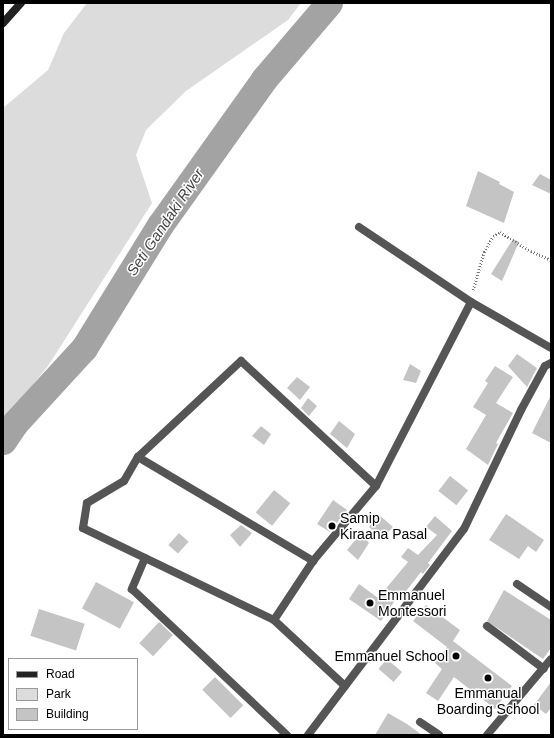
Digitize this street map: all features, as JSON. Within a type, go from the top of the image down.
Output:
[{"type":"main road","points":[[3,23],[21,3]]},
{"type":"street","points":[[359,227],[471,302],[551,348]]},
{"type":"street","points":[[274,620],[313,561],[376,486],[471,302]]},
{"type":"street","points":[[345,686],[274,620],[84,528],[87,502],[124,482],[138,458],[241,361],[376,486]]},
{"type":"street","points":[[308,735],[464,529],[521,410],[545,366],[551,363]]},
{"type":"street","points":[[138,458],[313,561]]},
{"type":"street","points":[[145,558],[132,588],[287,735]]},
{"type":"street","points":[[517,584],[551,608]]},
{"type":"street","points":[[487,626],[544,669]]},
{"type":"street","points":[[487,735],[551,659]]},
{"type":"street","points":[[420,722],[438,735]]},
{"type":"path","points":[[471,302],[484,252],[493,236],[500,232],[531,251],[551,260]]},
{"type":"green space","points":[[87,3],[301,3],[288,20],[186,91],[146,130],[136,155],[152,203],[48,366],[3,422],[3,108],[48,70],[64,33]]},
{"type":"building","points":[[478,171],[500,182],[499,184],[514,192],[504,223],[466,206]]},
{"type":"building","points":[[540,174],[551,180],[551,194],[532,185]]},
{"type":"building","points":[[513,239],[519,242],[502,281],[491,274]]},
{"type":"building","points":[[517,354],[537,368],[527,387],[508,366]]},
{"type":"building","points":[[410,364],[421,371],[416,383],[403,380]]},
{"type":"building","points":[[495,366],[513,377],[496,403],[513,413],[496,443],[498,444],[488,465],[466,449],[486,415],[473,407],[488,383],[485,381]]},
{"type":"building","points":[[297,377],[310,387],[300,400],[287,388]]},
{"type":"building","points":[[551,395],[551,443],[532,433]]},
{"type":"building","points":[[308,398],[317,406],[309,416],[301,408]]},
{"type":"building","points":[[339,421],[355,434],[347,448],[330,434]]},
{"type":"building","points":[[261,426],[271,434],[264,445],[252,436]]},
{"type":"building","points":[[450,476],[468,490],[456,505],[438,491]]},
{"type":"building","points":[[274,490],[290,503],[272,526],[256,513]]},
{"type":"building","points":[[333,500],[347,510],[330,532],[317,524]]},
{"type":"building","points":[[378,514],[393,527],[382,539],[369,527]]},
{"type":"building","points":[[506,514],[544,540],[536,552],[528,546],[519,559],[489,540]]},
{"type":"building","points":[[435,516],[452,531],[428,563],[430,565],[423,574],[421,572],[403,595],[400,593],[381,621],[349,599],[359,584],[378,598],[408,562],[401,557],[408,548],[418,555],[437,535],[426,527]]},
{"type":"building","points":[[241,525],[252,533],[240,547],[230,535]]},
{"type":"building","points":[[179,533],[189,542],[178,554],[168,545]]},
{"type":"building","points":[[361,533],[369,543],[358,560],[347,550]]},
{"type":"building","points":[[96,582],[134,602],[120,629],[82,608]]},
{"type":"building","points":[[504,590],[551,620],[551,648],[543,659],[487,621]]},
{"type":"building","name":"Emmanuel School","points":[[426,605],[460,630],[453,641],[512,686],[495,709],[454,677],[438,701],[426,693],[442,669],[435,663],[447,647],[413,621]]},
{"type":"building","points":[[39,609],[85,624],[76,650],[30,636]]},
{"type":"building","points":[[159,622],[173,635],[153,656],[139,643]]},
{"type":"building","points":[[387,659],[402,672],[394,682],[378,669]]},
{"type":"building","points":[[215,677],[243,705],[231,718],[202,690]]},
{"type":"building","points":[[551,682],[551,708],[546,714],[534,705]]},
{"type":"building","points":[[388,713],[407,724],[422,735],[375,735]]},
{"type":"waterway","name":"Seti Gandaki River","points":[[3,441],[15,423],[84,348],[160,225],[264,79],[329,3]]},
{"type":"place","name":"Samip Kiraana Pasal","points":[[332,526]]},
{"type":"place","name":"Emmanuel Montessori","points":[[370,603]]},
{"type":"place","name":"Emmanuel School","points":[[456,656]]},
{"type":"place","name":"Emmanual Boarding School","points":[[488,678]]}]
